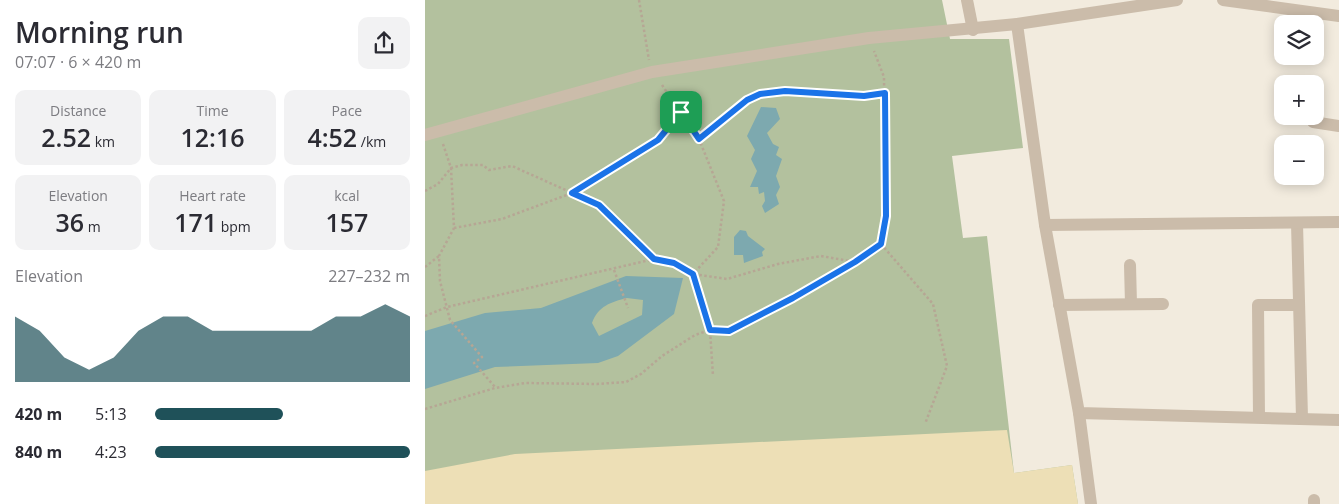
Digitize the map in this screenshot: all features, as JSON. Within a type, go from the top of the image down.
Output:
[{"type":"street","points":[[967,0],[973,30]]},
{"type":"street","points":[[425,135],[652,72],[869,38],[973,30],[1146,2],[1177,0]]},
{"type":"street","points":[[1223,0],[1339,16]]},
{"type":"street","points":[[1017,24],[1045,225],[1079,413],[1091,504]]},
{"type":"street","points":[[1324,124],[1339,126]]},
{"type":"street","points":[[1045,225],[1339,222]]},
{"type":"street","points":[[1297,223],[1302,418]]},
{"type":"street","points":[[1130,265],[1131,304]]},
{"type":"street","points":[[1059,305],[1163,304]]},
{"type":"street","points":[[1259,417],[1258,305],[1299,304]]},
{"type":"street","points":[[1079,413],[1339,420]]},
{"type":"path","points":[[639,0],[652,72],[699,139],[724,201],[718,247],[693,274]]},
{"type":"path","points":[[425,409],[495,388],[525,383],[597,384],[626,382],[641,374],[662,356],[695,335],[710,330],[729,331],[793,298],[855,262],[881,244],[886,216],[885,93],[884,77],[869,38]]},
{"type":"path","points":[[699,139],[747,100],[760,94],[785,91],[864,96],[885,93]]},
{"type":"path","points":[[454,228],[502,218],[572,193],[658,140],[681,112]]},
{"type":"path","points":[[425,267],[439,256],[454,228],[451,168],[439,131]]},
{"type":"path","points":[[425,191],[438,184],[451,168],[462,165],[483,165],[489,170],[512,166],[599,205],[654,259]]},
{"type":"path","points":[[881,244],[933,304],[947,366],[925,424]]},
{"type":"path","points":[[439,256],[440,281],[450,320],[482,357],[474,363],[495,388]]},
{"type":"path","points":[[425,316],[447,308],[654,259],[674,263],[693,274],[727,279],[778,264],[821,256],[855,262]]},
{"type":"path","points":[[613,269],[628,308]]},
{"type":"path","points":[[693,274],[710,330],[713,376]]},
{"type":"green space","points":[[425,0],[942,0],[950,39],[1009,39],[1023,148],[952,156],[963,238],[987,236],[1014,473],[1072,465],[1078,504],[425,504]]},
{"type":"sand","points":[[1007,430],[1014,473],[1072,465],[1078,504],[425,504],[425,471],[515,454]]},
{"type":"water","points":[[761,107],[776,108],[780,119],[767,133],[773,144],[779,147],[776,155],[782,159],[776,176],[780,187],[776,195],[779,204],[765,213],[762,206],[765,201],[764,192],[759,194],[758,187],[750,187],[757,171],[751,159],[755,150],[747,136]]},
{"type":"water","points":[[740,230],[746,231],[748,236],[765,249],[762,252],[763,256],[744,263],[743,255],[734,255],[734,237]]},
{"type":"water","points":[[626,276],[683,278],[674,314],[618,356],[598,363],[495,367],[425,389],[425,331],[485,313],[541,308]],"holes":[[[627,298],[643,300],[642,315],[599,336],[592,323],[601,309],[610,303]]]},
{"type":"route","points":[[785,91],[864,96],[885,93],[886,216],[881,244],[855,262],[793,298],[729,331],[710,330],[693,274],[674,263],[654,259],[599,205],[572,193],[658,140],[681,112],[699,139],[747,100],[760,94],[785,91]]}]
